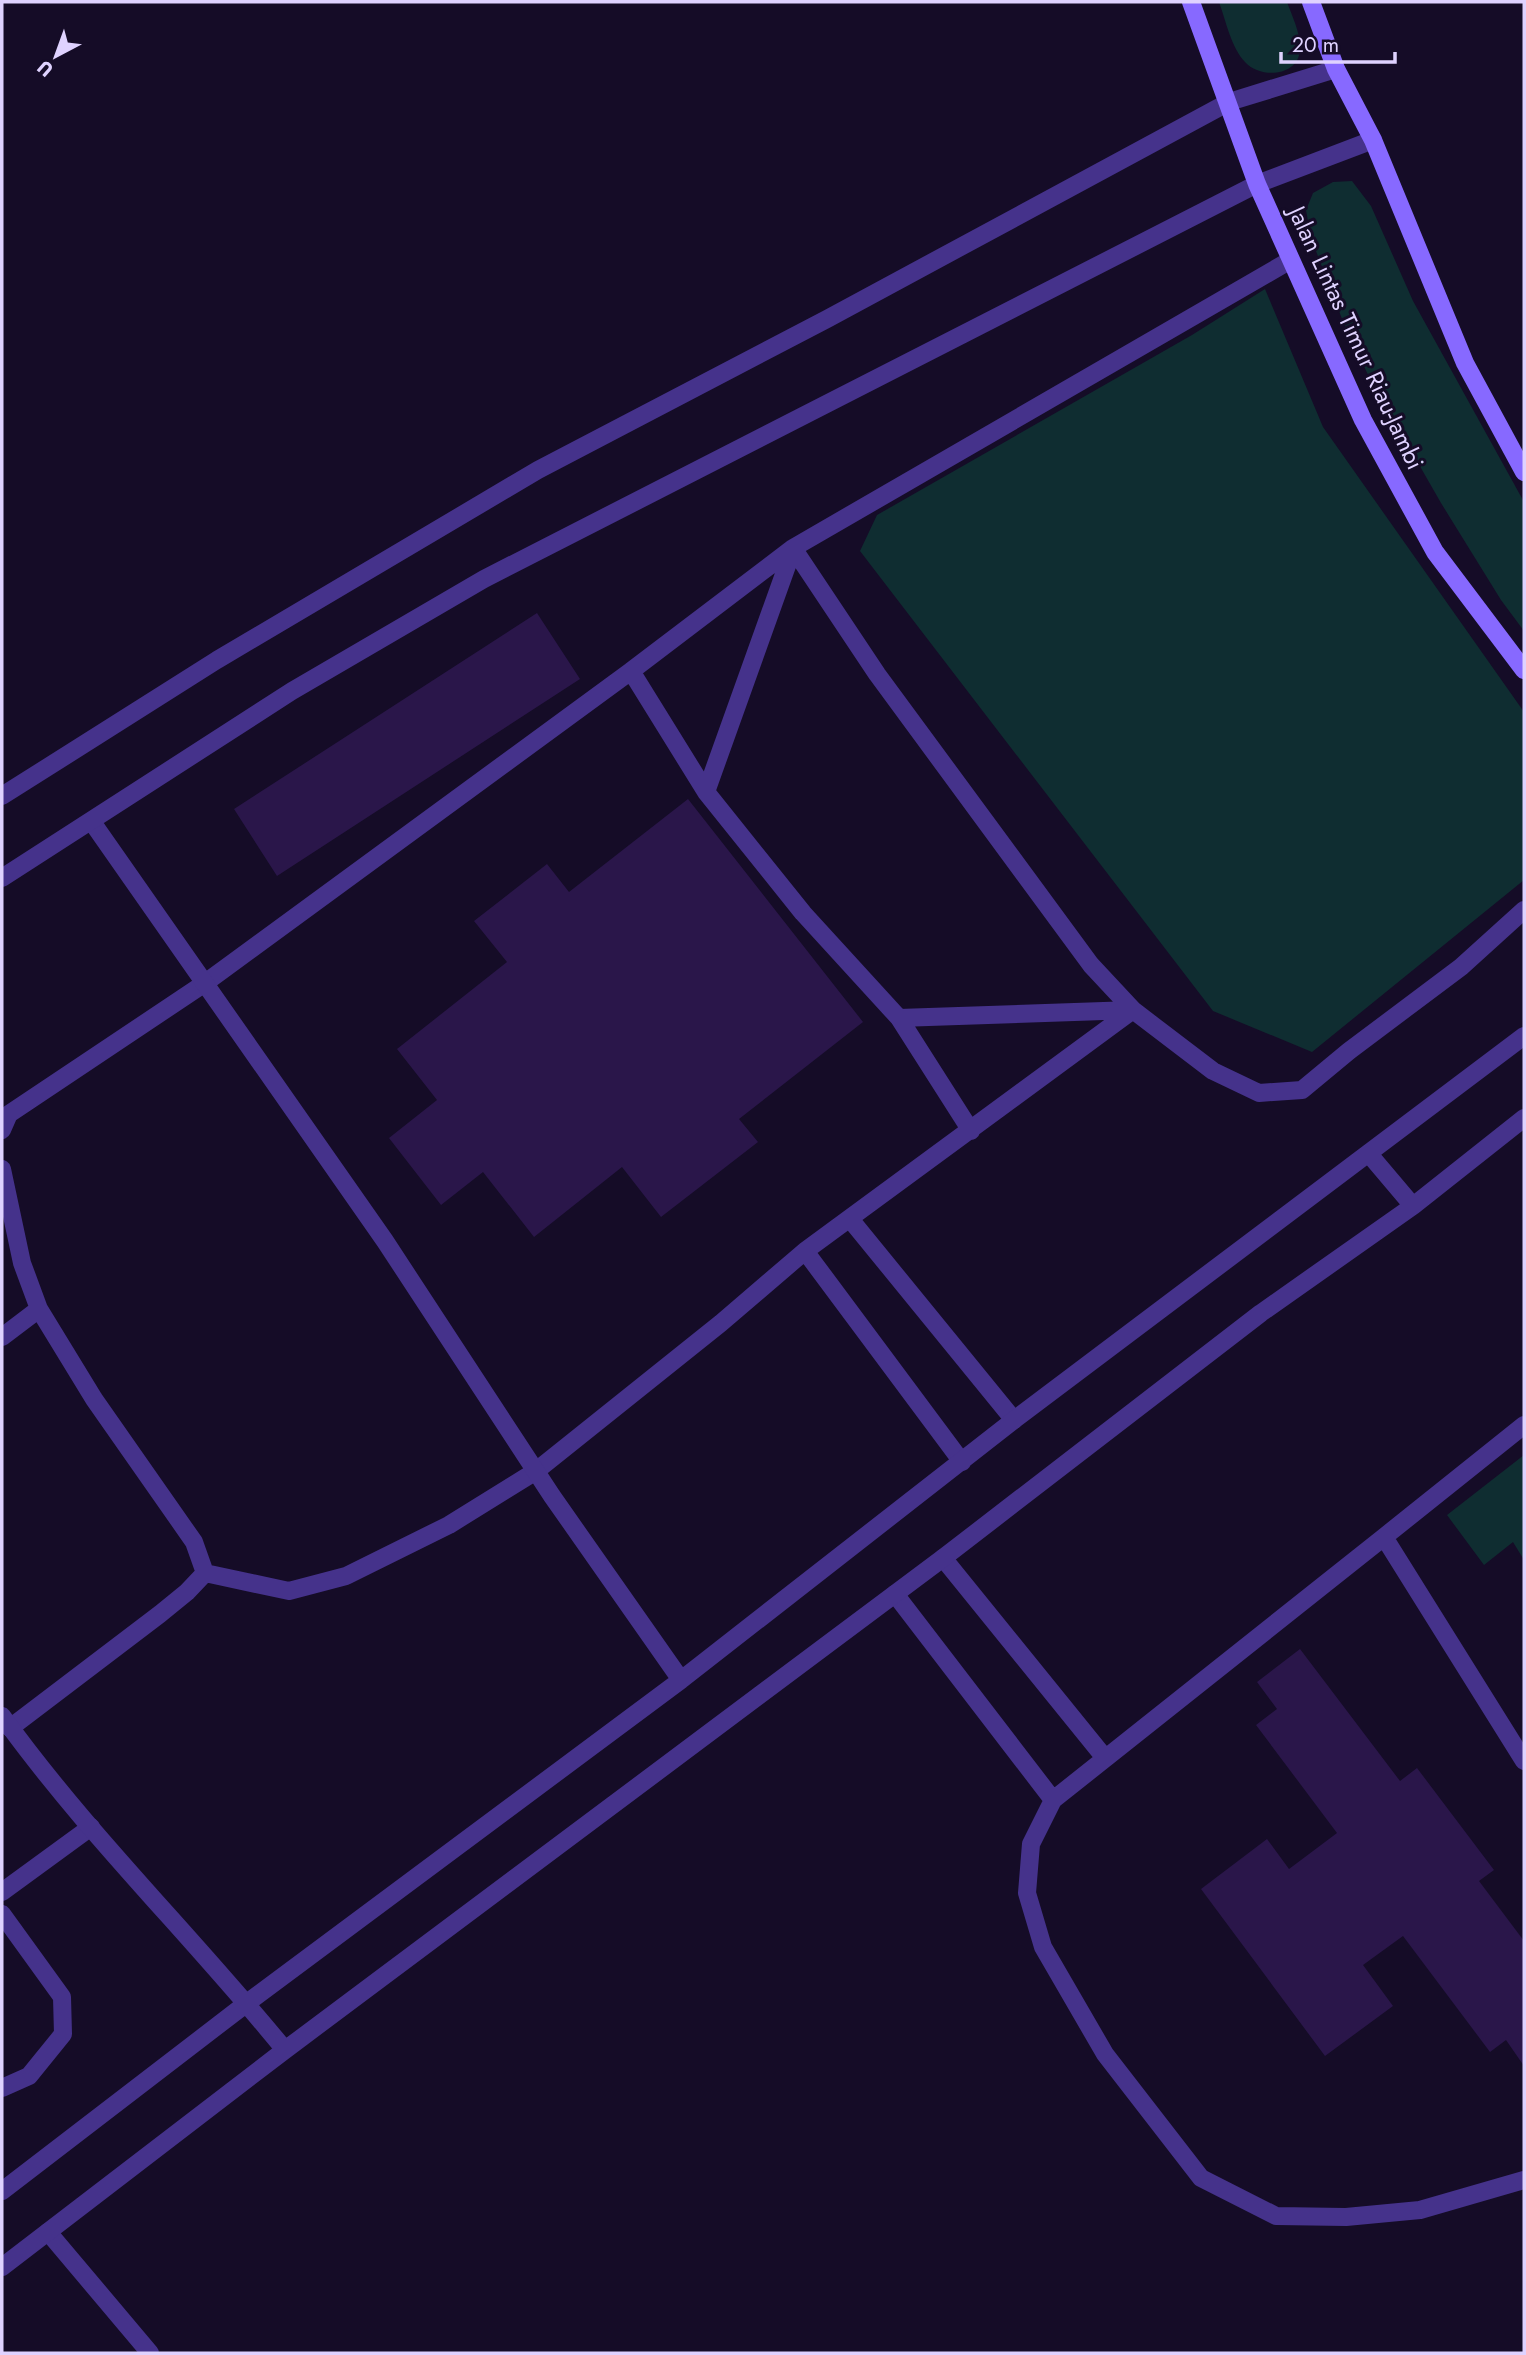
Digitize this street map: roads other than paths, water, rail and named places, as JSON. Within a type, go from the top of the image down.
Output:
[{"type":"main road","name":"Jalan Lintas Timur Riau-Jambi","points":[[1191,2],[1257,184],[1289,261],[1363,421],[1435,552],[1524,670]]},
{"type":"main road","points":[[1311,2],[1336,69],[1373,140],[1465,363],[1524,472]]},
{"type":"street","points":[[2,796],[217,660],[538,470],[839,313],[1229,103],[1336,69]]},
{"type":"street","points":[[2,878],[292,691],[484,579],[1257,184],[1373,140]]},
{"type":"street","points":[[2,1130],[9,1114],[205,982],[631,671],[793,548],[1289,261]]},
{"type":"street","points":[[706,792],[793,548]]},
{"type":"street","points":[[793,548],[877,674],[1091,965],[1132,1010],[1213,1071],[1259,1093],[1302,1090],[1461,967],[1524,910]]},
{"type":"street","points":[[631,671],[706,792],[803,912],[899,1018],[971,1130]]},
{"type":"street","points":[[92,822],[385,1241],[536,1471],[681,1680]]},
{"type":"street","points":[[899,1018],[1132,1010]]},
{"type":"street","points":[[205,1573],[289,1591],[346,1576],[449,1525],[536,1471],[721,1323],[805,1251],[1132,1010]]},
{"type":"street","points":[[2,2191],[247,2003],[681,1680],[1014,1420],[1524,1036]]},
{"type":"street","points":[[2,2267],[285,2050],[943,1558],[1261,1313],[1413,1206],[1524,1118]]},
{"type":"street","points":[[1369,1154],[1413,1206]]},
{"type":"street","points":[[2,1169],[22,1263],[38,1309],[94,1399],[194,1542],[205,1573]]},
{"type":"street","points":[[850,1219],[1014,1420]]},
{"type":"street","points":[[805,1251],[962,1462]]},
{"type":"street","points":[[2,1337],[38,1309]]},
{"type":"street","points":[[1524,1425],[1053,1800],[1031,1844],[1027,1893],[1044,1947],[1105,2054],[1200,2178],[1276,2216],[1346,2217],[1420,2210],[1524,2180]]},
{"type":"street","points":[[1384,1537],[1524,1761]]},
{"type":"street","points":[[943,1558],[1105,1758]]},
{"type":"street","points":[[205,1573],[160,1614],[6,1722],[91,1827],[247,2003],[285,2050]]},
{"type":"street","points":[[895,1594],[1053,1800]]},
{"type":"street","points":[[2,1892],[91,1827]]},
{"type":"street","points":[[2,1914],[62,1997],[63,2034],[29,2076],[2,2088]]},
{"type":"street","points":[[48,2232],[150,2353]]}]
